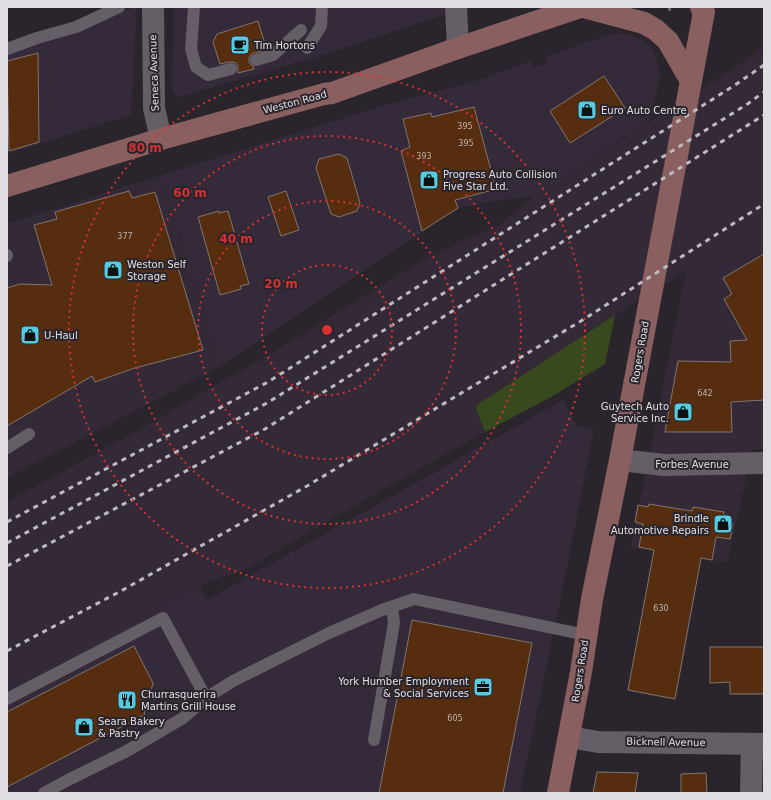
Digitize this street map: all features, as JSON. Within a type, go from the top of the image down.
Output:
[{"type":"main road","name":"Weston Road","points":[[7,186],[161,139],[332,92],[458,48],[552,12],[580,7]]},
{"type":"main road","points":[[584,7],[644,23],[656,30],[668,40],[689,90]]},
{"type":"main road","name":"Rogers Road","points":[[558,793],[581,672],[592,599],[620,460],[704,12],[701,7]]},
{"type":"street","name":"Seneca Avenue","points":[[153,7],[154,108],[161,139]]},
{"type":"street","points":[[456,7],[458,48]]},
{"type":"street","name":"Forbes Avenue","points":[[620,460],[664,465],[764,464]]},
{"type":"street","name":"Bicknell Avenue","points":[[569,737],[598,742],[758,744]]},
{"type":"street","points":[[751,793],[758,744]]},
{"type":"lane","points":[[7,49],[37,38],[76,27],[119,7]]},
{"type":"lane","points":[[194,7],[190,49],[196,67],[208,75],[231,69]]},
{"type":"lane","points":[[307,48],[321,26],[322,7]]},
{"type":"lane","points":[[256,60],[273,55],[301,30]]},
{"type":"lane","points":[[7,448],[29,434]]},
{"type":"lane","points":[[44,793],[127,751],[183,718],[206,698],[233,682],[361,618],[414,600],[586,635]]},
{"type":"lane","points":[[374,740],[394,623],[392,607]]},
{"type":"lane","points":[[7,699],[163,618],[206,698]]},
{"type":"shaded area","points":[[137,7],[131,115],[7,154],[7,46]]},
{"type":"shaded area","points":[[174,7],[467,7],[330,53],[179,97],[172,91]]},
{"type":"shaded area","points":[[622,33],[643,40],[651,47],[656,57],[660,73],[651,120],[534,196],[458,208],[222,365],[162,175],[385,105],[476,81],[531,61],[533,67],[547,63],[545,57],[611,34]]},
{"type":"shaded area","points":[[764,47],[764,449],[753,449],[727,562],[631,547],[686,271],[615,315],[475,406],[485,432],[241,572],[221,577],[200,586],[7,688],[7,502],[126,437],[270,354],[428,257],[501,224],[534,196],[723,75]]},
{"type":"shaded area","points":[[162,175],[222,365],[7,478],[7,224]]},
{"type":"shaded area","points":[[563,400],[577,426],[594,429],[566,573],[520,793],[7,793],[7,688],[200,586],[207,600]]},
{"type":"green space","points":[[615,315],[605,364],[551,397],[485,432],[475,406]]},
{"type":"building","name":"Tim Hortons","points":[[258,21],[265,44],[262,51],[254,53],[249,58],[249,62],[254,69],[238,73],[236,63],[229,62],[220,64],[213,42],[217,34]]},
{"type":"building","points":[[38,53],[39,142],[9,151],[7,61]]},
{"type":"building","name":"Euro Auto Centre","points":[[604,76],[625,108],[570,143],[550,111]]},
{"type":"building","points":[[474,107],[496,189],[455,200],[458,208],[422,231],[401,151],[410,147],[403,119],[431,113],[432,117]]},
{"type":"building","points":[[339,154],[347,158],[360,203],[357,211],[339,217],[331,214],[316,168],[319,159]]},
{"type":"building","name":"Weston Self Storage","points":[[129,191],[132,198],[155,192],[203,350],[135,368],[95,382],[92,376],[7,426],[7,288],[20,284],[52,285],[34,225],[57,219],[55,212]]},
{"type":"building","points":[[286,191],[299,230],[281,236],[268,197]]},
{"type":"building","points":[[219,211],[219,213],[228,211],[249,284],[240,286],[241,289],[220,295],[198,217]]},
{"type":"building","points":[[764,254],[764,400],[731,402],[732,432],[665,432],[678,361],[731,362],[730,341],[747,340],[724,299],[732,294],[723,278]]},
{"type":"building","points":[[649,504],[692,511],[693,507],[724,512],[723,521],[733,523],[730,539],[716,537],[712,560],[701,558],[675,699],[628,690],[654,550],[639,547],[643,524],[635,522],[638,505],[648,507]]},
{"type":"building","points":[[412,620],[532,643],[503,793],[379,793]]},
{"type":"building","points":[[134,646],[153,683],[144,715],[7,787],[7,712]]},
{"type":"building","points":[[710,647],[764,647],[764,694],[730,694],[730,682],[710,683]]},
{"type":"building","points":[[597,772],[638,773],[635,793],[593,793]]},
{"type":"building","points":[[706,773],[707,793],[681,793],[681,774]]},
{"type":"railway","points":[[7,522],[268,382],[735,85],[764,65]]},
{"type":"railway","points":[[7,543],[267,403],[746,105],[764,92]]},
{"type":"railway","points":[[7,566],[265,429],[764,115]]},
{"type":"railway","points":[[7,651],[121,591],[307,486],[581,321],[764,204]]},
{"type":"place","name":"Tim Hortons","points":[[240,45]]},
{"type":"place","name":"Euro Auto Centre","points":[[587,110]]},
{"type":"place","name":"Progress Auto Collision Five Star Ltd.","points":[[429,180]]},
{"type":"place","name":"Weston Self Storage","points":[[113,270]]},
{"type":"place","name":"U-Haul","points":[[30,335]]},
{"type":"place","name":"Guytech Auto Service Inc.","points":[[683,412]]},
{"type":"place","name":"Brindle Automotive Repairs","points":[[723,524]]},
{"type":"place","name":"York Humber Employment & Social Services","points":[[483,687]]},
{"type":"place","name":"Churrasquerira Martins Grill House","points":[[127,700]]},
{"type":"place","name":"Seara Bakery & Pastry","points":[[84,727]]}]
